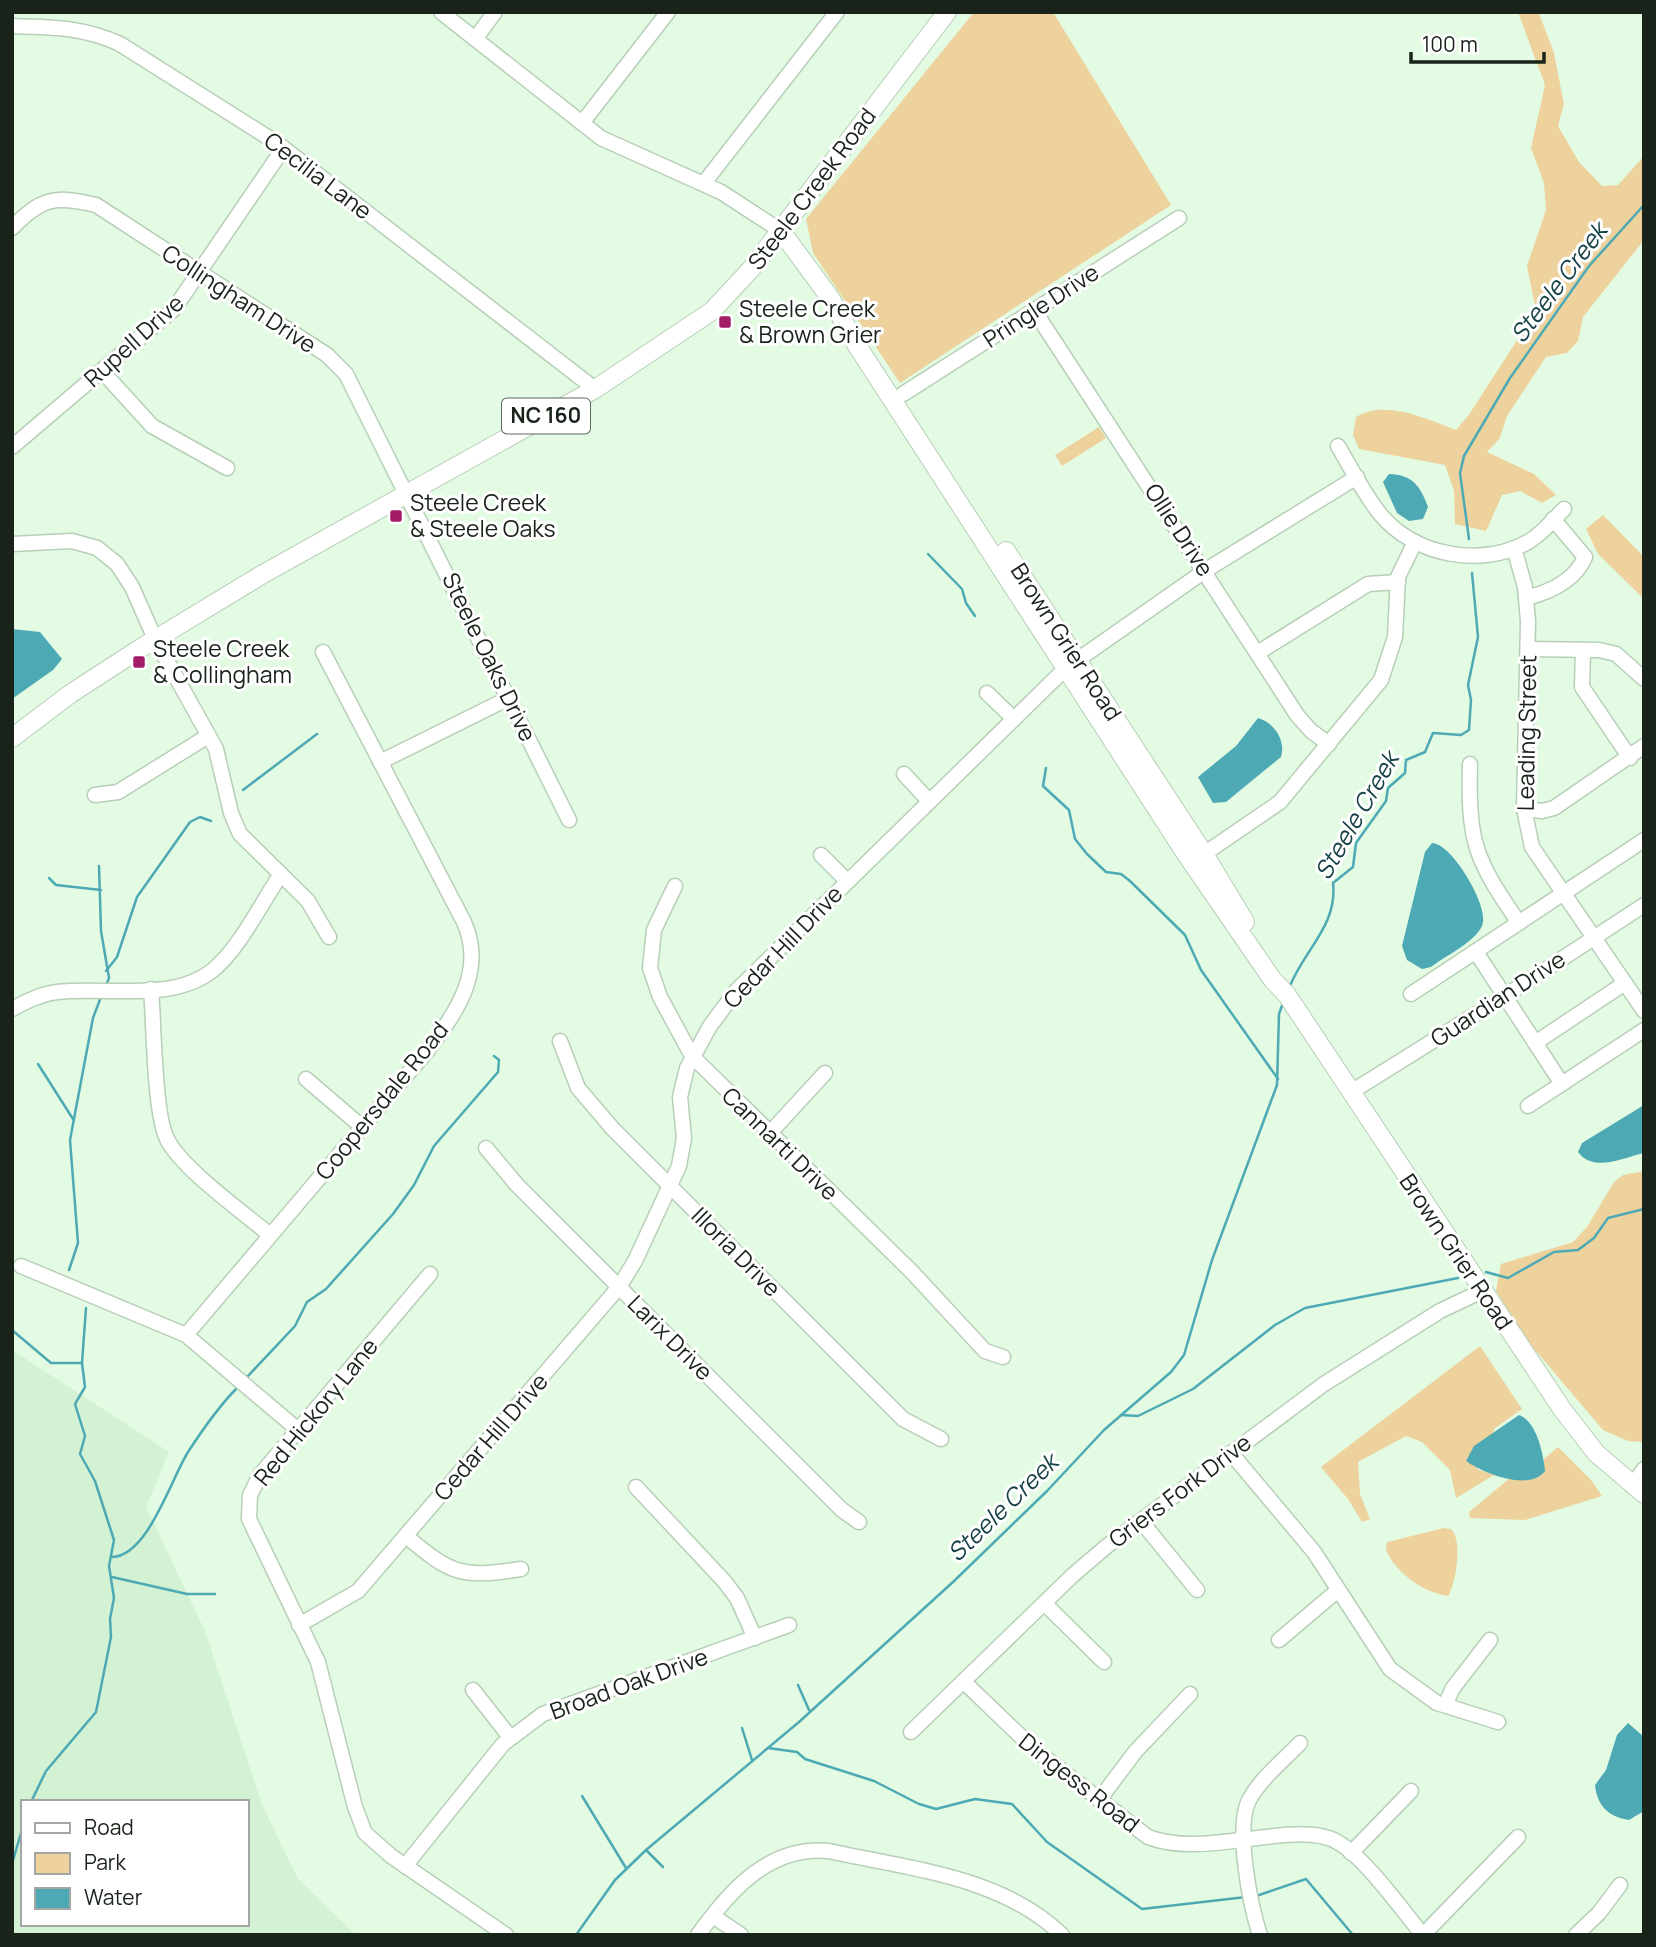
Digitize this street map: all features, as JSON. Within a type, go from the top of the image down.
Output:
[{"type":"main road","name":"Steele Creek Road","points":[[12,738],[70,694],[155,639],[595,389],[712,311],[781,231],[947,12]]},
{"type":"main road","name":"Brown Grier Road","points":[[781,231],[831,299],[861,333],[903,394],[1072,664],[1123,757],[1235,928],[1287,995]]},
{"type":"main road","name":"Brown Grier Road","points":[[831,299],[856,344],[1204,854],[1287,995],[1482,1292],[1576,1429],[1596,1453],[1638,1490]]},
{"type":"main road","points":[[1123,757],[1142,772],[1189,845],[1196,852],[1204,854]]},
{"type":"street","name":"Brown Grier Road","points":[[441,12],[601,138],[704,183],[781,231]]},
{"type":"street","points":[[475,39],[495,12]]},
{"type":"street","points":[[582,123],[668,12]]},
{"type":"street","points":[[704,183],[837,12]]},
{"type":"street","name":"Cecilia Lane","points":[[12,26],[71,27],[95,32],[120,44],[284,149],[595,389]]},
{"type":"street","name":"Rupell Drive","points":[[12,447],[174,309],[284,149]]},
{"type":"street","name":"Collingham Drive","points":[[12,228],[33,207],[69,198],[96,205],[327,355],[346,374],[408,494]]},
{"type":"street","name":"Pringle Drive","points":[[903,394],[1179,218]]},
{"type":"street","name":"Ollie Drive","points":[[1034,310],[1303,722],[1329,744]]},
{"type":"street","points":[[102,371],[152,426],[227,468]]},
{"type":"street","points":[[1338,446],[1380,514],[1415,542],[1436,551],[1458,554],[1493,553],[1514,548],[1536,536],[1558,514],[1585,557],[1580,568],[1550,592],[1526,598]]},
{"type":"street","name":"Cedar Hill Drive","points":[[299,1625],[358,1591],[619,1287],[635,1261],[683,1153],[680,1097],[692,1056],[726,1002],[1072,664],[1206,570],[1357,477]]},
{"type":"street","name":"Steele Oaks Drive","points":[[408,494],[569,820]]},
{"type":"street","points":[[12,544],[59,539],[97,548],[125,575],[155,639],[219,758],[231,813],[240,834],[309,901],[329,937]]},
{"type":"street","points":[[1204,854],[1280,802],[1368,698],[1386,668],[1395,637],[1398,582],[1415,542]]},
{"type":"street","name":"Leading Street","points":[[1514,548],[1526,598],[1528,649],[1524,809],[1532,848],[1644,1011]]},
{"type":"street","points":[[1259,652],[1368,584],[1398,582]]},
{"type":"street","points":[[1528,649],[1583,650],[1616,654],[1644,679]]},
{"type":"street","points":[[1583,650],[1582,687],[1630,758]]},
{"type":"street","name":"Coopersdale Road","points":[[186,1335],[445,1027],[462,997],[473,966],[472,944],[464,922],[323,652]]},
{"type":"street","points":[[987,693],[1014,719]]},
{"type":"street","points":[[380,762],[509,698]]},
{"type":"street","points":[[95,795],[118,792],[208,736]]},
{"type":"street","points":[[1524,809],[1542,811],[1554,808],[1644,746]]},
{"type":"street","points":[[1470,764],[1470,826],[1473,842],[1489,878],[1519,923]]},
{"type":"street","points":[[904,774],[929,801]]},
{"type":"street","points":[[1411,994],[1644,840]]},
{"type":"street","points":[[821,855],[847,881]]},
{"type":"street","points":[[12,1009],[42,995],[58,992],[151,989],[190,982],[215,968],[281,874]]},
{"type":"street","name":"Cannarti Drive","points":[[675,886],[653,930],[650,968],[660,997],[692,1056],[912,1272],[985,1351],[1003,1357]]},
{"type":"street","name":"Guardian Drive","points":[[1351,1092],[1594,937],[1642,910]]},
{"type":"street","points":[[1476,952],[1562,1084]]},
{"type":"street","points":[[1535,1042],[1625,983]]},
{"type":"street","points":[[151,989],[161,1117],[167,1140],[181,1159],[270,1235]]},
{"type":"street","points":[[1528,1106],[1644,1030]]},
{"type":"street","name":"Illoria Drive","points":[[560,1041],[571,1075],[592,1107],[903,1419],[941,1439]]},
{"type":"street","points":[[769,1134],[825,1073]]},
{"type":"street","points":[[306,1079],[362,1127]]},
{"type":"street","name":"Larix Drive","points":[[486,1148],[517,1185],[842,1510],[859,1522]]},
{"type":"street","points":[[21,1266],[186,1335],[297,1429]]},
{"type":"street","name":"Red Hickory Lane","points":[[430,1274],[260,1475],[253,1485],[248,1505],[251,1528],[318,1662],[361,1826],[373,1843],[506,1935]]},
{"type":"street","name":"Griers Fork Drive","points":[[911,1732],[1090,1560],[1324,1384],[1440,1311],[1482,1292]]},
{"type":"street","points":[[1231,1453],[1314,1552],[1383,1662],[1427,1698],[1497,1722]]},
{"type":"street","points":[[1638,1490],[1644,1469]]},
{"type":"street","points":[[636,1487],[731,1590],[747,1617],[755,1638]]},
{"type":"street","points":[[1141,1521],[1197,1590]]},
{"type":"street","points":[[406,1536],[436,1561],[459,1572],[485,1574],[520,1569]]},
{"type":"street","points":[[1279,1640],[1337,1591]]},
{"type":"street","points":[[1045,1604],[1104,1662]]},
{"type":"street","name":"Broad Oak Drive","points":[[405,1866],[510,1737],[559,1707],[789,1625]]},
{"type":"street","points":[[1445,1705],[1453,1688],[1490,1640]]},
{"type":"street","name":"Dingess Road","points":[[964,1682],[1025,1741],[1148,1837],[1171,1845],[1311,1834],[1333,1840],[1351,1853],[1423,1935]]},
{"type":"street","points":[[473,1690],[510,1737]]},
{"type":"street","points":[[1099,1800],[1135,1752],[1190,1694]]},
{"type":"street","points":[[1260,1935],[1244,1841],[1244,1816],[1251,1797],[1300,1743]]},
{"type":"street","points":[[1351,1853],[1411,1791]]},
{"type":"street","points":[[1423,1935],[1518,1837]]},
{"type":"street","points":[[698,1935],[748,1878],[771,1859],[797,1851],[818,1849],[987,1888],[1021,1903],[1062,1935]]},
{"type":"street","points":[[1576,1935],[1599,1913],[1620,1885]]},
{"type":"street","points":[[713,1916],[741,1935]]},
{"type":"shaded area","points":[[12,1350],[169,1452],[146,1507],[205,1631],[262,1805],[298,1879],[356,1935],[12,1935]]},
{"type":"green space","points":[[974,12],[1053,12],[1171,205],[900,383],[813,253],[806,219]]},
{"type":"green space","points":[[1518,12],[1538,12],[1540,16],[1554,53],[1564,104],[1558,126],[1579,162],[1602,186],[1618,185],[1644,156],[1644,240],[1583,317],[1578,341],[1567,353],[1546,357],[1507,416],[1500,438],[1487,452],[1534,474],[1556,495],[1542,503],[1520,491],[1502,495],[1486,531],[1455,524],[1454,491],[1445,465],[1359,449],[1353,435],[1356,417],[1379,410],[1406,413],[1456,430],[1468,416],[1536,311],[1527,266],[1546,210],[1544,183],[1531,148],[1545,85]]},
{"type":"green space","points":[[1099,427],[1106,438],[1062,466],[1055,455]]},
{"type":"green space","points":[[1603,515],[1644,557],[1644,599],[1598,554],[1586,529]]},
{"type":"green space","points":[[1644,1171],[1642,1442],[1628,1441],[1603,1430],[1524,1337],[1496,1291],[1501,1264],[1573,1242],[1587,1227],[1614,1182],[1623,1175]]},
{"type":"green space","points":[[1480,1346],[1522,1409],[1495,1428],[1477,1469],[1494,1475],[1456,1498],[1450,1470],[1422,1442],[1406,1436],[1358,1462],[1360,1494],[1370,1519],[1362,1522],[1348,1499],[1321,1467]]},
{"type":"green space","points":[[1558,1447],[1591,1480],[1602,1496],[1525,1520],[1470,1518],[1469,1512],[1510,1478],[1525,1480],[1544,1471],[1544,1459]]},
{"type":"green space","points":[[1444,1528],[1451,1529],[1457,1542],[1456,1572],[1448,1596],[1429,1591],[1411,1580],[1396,1566],[1386,1550],[1387,1542]]},
{"type":"water","points":[[1389,474],[1410,479],[1422,493],[1428,507],[1423,519],[1409,521],[1397,513],[1383,482]]},
{"type":"water","points":[[12,629],[40,632],[62,659],[53,670],[12,699]]},
{"type":"water","points":[[1258,718],[1278,733],[1282,745],[1281,757],[1226,802],[1213,803],[1198,777],[1236,746]]},
{"type":"water","points":[[1432,843],[1450,854],[1468,878],[1481,906],[1483,918],[1482,926],[1473,938],[1431,967],[1422,969],[1407,960],[1402,946],[1425,852]]},
{"type":"water","points":[[1644,1105],[1644,1153],[1600,1163],[1592,1162],[1578,1152],[1582,1143]]},
{"type":"water","points":[[1519,1415],[1535,1431],[1545,1471],[1538,1477],[1517,1480],[1483,1471],[1466,1461],[1474,1446]]},
{"type":"water","points":[[1628,1723],[1644,1737],[1644,1811],[1629,1820],[1610,1813],[1601,1805],[1595,1785],[1606,1770],[1617,1735]]},
{"type":"waterway","name":"Steele Creek","points":[[1469,539],[1460,473],[1464,456],[1510,378],[1589,266],[1644,205]]},
{"type":"waterway","points":[[928,554],[962,589],[966,603],[975,616]]},
{"type":"waterway","name":"Steele Creek","points":[[1290,986],[1325,925],[1333,898],[1333,883],[1353,867],[1356,843],[1386,801],[1388,788],[1405,773],[1406,760],[1425,752],[1433,733],[1461,735],[1469,730],[1471,700],[1468,685],[1478,637],[1472,573]]},
{"type":"waterway","points":[[243,790],[317,734]]},
{"type":"waterway","points":[[1046,768],[1043,786],[1069,810],[1075,839],[1106,872],[1121,874],[1130,881],[1185,935],[1201,970],[1278,1079]]},
{"type":"waterway","points":[[106,971],[117,957],[137,897],[190,822],[200,817],[211,821]]},
{"type":"waterway","points":[[99,866],[101,931],[109,978],[107,983]]},
{"type":"waterway","points":[[49,878],[56,885],[101,890]]},
{"type":"waterway","points":[[69,1270],[78,1243],[70,1140],[93,1018],[101,997]]},
{"type":"waterway","name":"Steele Creek","points":[[576,1935],[615,1880],[646,1850],[799,1722],[953,1582],[1047,1491],[1104,1430],[1171,1372],[1184,1355],[1212,1260],[1277,1085],[1279,1014],[1283,1003]]},
{"type":"waterway","points":[[247,1377],[295,1326],[307,1302],[326,1289],[393,1214],[414,1185],[434,1146],[498,1072],[499,1060],[494,1056]]},
{"type":"waterway","points":[[38,1064],[73,1119]]},
{"type":"waterway","points":[[1486,1272],[1508,1278],[1554,1252],[1578,1250],[1594,1238],[1608,1218],[1644,1209]]},
{"type":"waterway","points":[[1121,1415],[1138,1416],[1193,1389],[1275,1325],[1305,1308],[1458,1278]]},
{"type":"waterway","points":[[32,1800],[46,1771],[96,1712],[111,1637],[110,1619],[114,1598],[109,1566],[114,1540],[95,1481],[80,1454],[85,1436],[75,1404],[85,1387],[82,1363],[86,1308]]},
{"type":"waterway","points":[[12,1330],[51,1363],[82,1363]]},
{"type":"waterway","points":[[112,1557],[125,1553],[137,1544],[157,1514],[188,1452],[211,1418],[237,1388]]},
{"type":"waterway","points":[[112,1577],[187,1594],[215,1594]]},
{"type":"waterway","points":[[798,1685],[809,1710]]},
{"type":"waterway","points":[[742,1728],[752,1760]]},
{"type":"waterway","points":[[768,1748],[797,1752],[805,1759],[874,1781],[919,1804],[936,1809],[975,1799],[1012,1804],[1047,1842],[1142,1909],[1246,1897]]},
{"type":"waterway","points":[[582,1796],[626,1868]]},
{"type":"waterway","points":[[12,1864],[21,1833]]},
{"type":"waterway","points":[[646,1850],[663,1867]]},
{"type":"waterway","points":[[1259,1895],[1306,1879],[1353,1935]]},
{"type":"place","name":"Steele Creek & Brown Grier","points":[[725,322]]},
{"type":"place","name":"Steele Creek & Steele Oaks","points":[[396,516]]},
{"type":"place","name":"Steele Creek & Collingham","points":[[139,662]]}]
